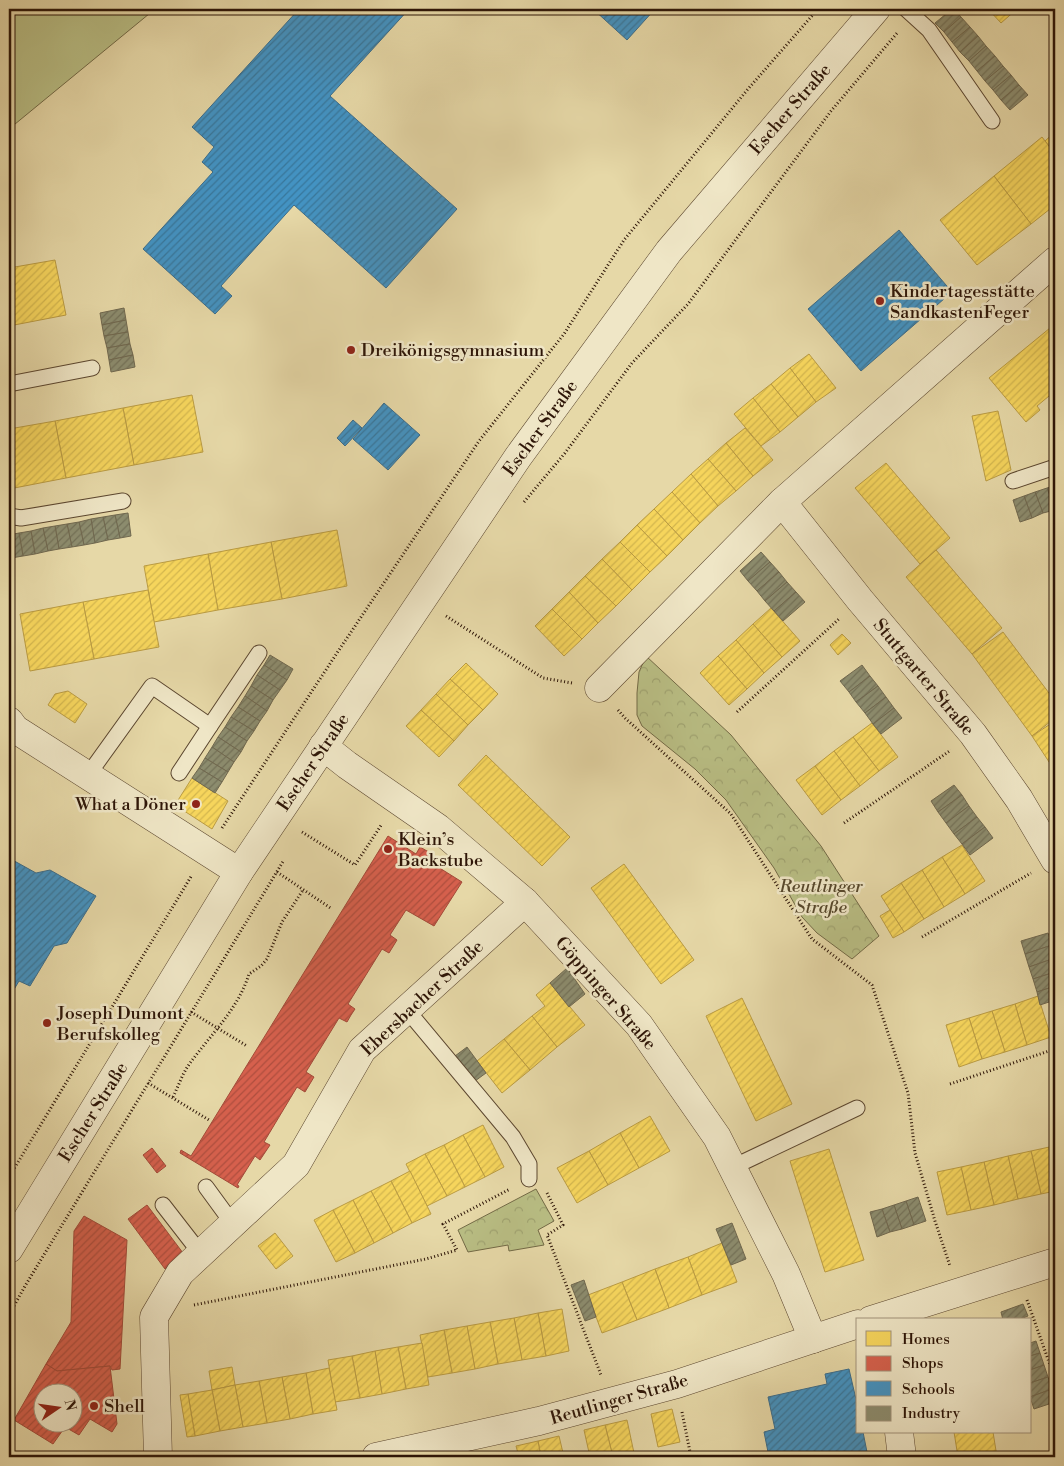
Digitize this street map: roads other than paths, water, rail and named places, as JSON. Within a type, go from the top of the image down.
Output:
[{"type":"street","name":"Escher Straße","points":[[9,1249],[239,872],[518,457],[669,251],[876,9]]},
{"type":"street","points":[[600,688],[782,502],[1055,261]]},
{"type":"street","name":"Stuttgarter Straße","points":[[782,502],[860,600],[973,734],[1019,799],[1055,859]]},
{"type":"street","points":[[9,721],[15,729],[239,872]]},
{"type":"street","name":"Göppinger Straße","points":[[323,746],[347,765],[438,828],[525,902],[639,1025],[717,1137],[734,1167],[786,1274],[813,1339]]},
{"type":"street","name":"Ebersbacher Straße","points":[[158,1457],[154,1317],[180,1273],[296,1165],[362,1050],[525,902]]},
{"type":"street","name":"Reutlinger Straße","points":[[878,1318],[1055,1262]]},
{"type":"street","name":"Reutlinger Straße","points":[[376,1457],[539,1421],[677,1384],[856,1325]]},
{"type":"street","points":[[898,1434],[902,1457]]},
{"type":"lane","points":[[909,12],[929,30],[992,121]]},
{"type":"lane","points":[[9,384],[92,368]]},
{"type":"lane","points":[[1013,481],[1055,467]]},
{"type":"lane","points":[[9,516],[21,518],[123,501]]},
{"type":"lane","points":[[179,773],[259,653]]},
{"type":"lane","points":[[88,775],[152,686],[210,726]]},
{"type":"lane","points":[[407,1010],[513,1137],[529,1164],[529,1179]]},
{"type":"lane","points":[[734,1167],[858,1108]]},
{"type":"lane","points":[[206,1187],[233,1224]]},
{"type":"lane","points":[[163,1204],[200,1254]]},
{"type":"place","name":"Kindertagesstätte SandkastenFeger","points":[[880,301]]},
{"type":"place","name":"Dreikönigsgymnasium","points":[[351,350]]},
{"type":"place","name":"What a Döner","points":[[196,804]]},
{"type":"place","name":"Klein’s Backstube","points":[[388,849]]},
{"type":"place","name":"Joseph Dumont Berufskolleg","points":[[47,1023]]},
{"type":"place","name":"Shell","points":[[94,1406]]}]
